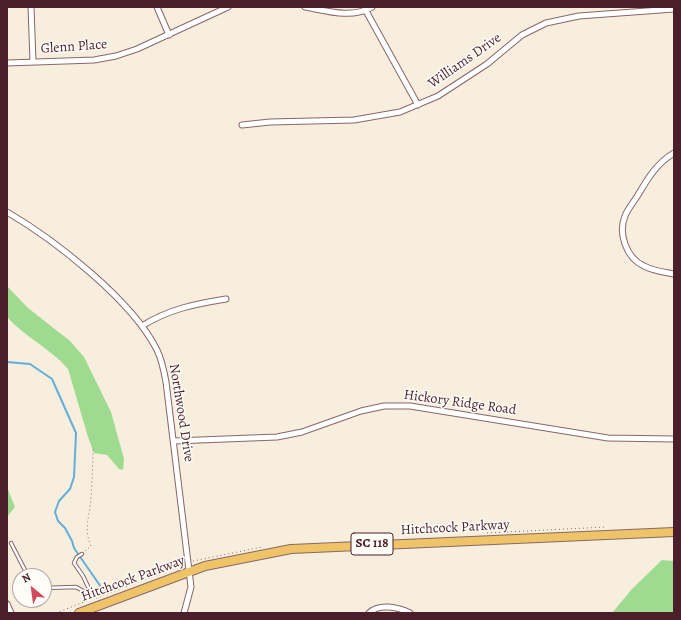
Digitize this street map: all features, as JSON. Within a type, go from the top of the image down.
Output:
[{"type":"main road","name":"Hitchcock Parkway","points":[[79,613],[190,572],[245,557],[298,548],[674,532]]},
{"type":"street","points":[[31,7],[33,62]]},
{"type":"street","points":[[157,7],[169,35]]},
{"type":"street","name":"Glenn Place","points":[[7,63],[105,59],[127,53],[228,7]]},
{"type":"street","points":[[305,7],[348,14],[366,11],[372,7]]},
{"type":"street","name":"Williams Drive","points":[[242,125],[270,122],[354,120],[400,112],[418,105],[453,87],[487,64],[522,35],[538,26],[568,18],[627,10],[674,9]]},
{"type":"street","points":[[366,11],[418,105]]},
{"type":"street","points":[[674,153],[661,162],[651,174],[625,214],[623,230],[626,247],[638,262],[650,269],[674,274]]},
{"type":"street","name":"Northwood Drive","points":[[7,212],[38,231],[111,292],[142,326],[161,359],[166,382],[190,572],[191,591],[184,613]]},
{"type":"street","points":[[142,326],[155,318],[181,308],[226,299]]},
{"type":"street","name":"Hickory Ridge Road","points":[[174,441],[277,437],[302,432],[361,411],[396,406],[410,406],[507,420],[608,438],[674,439]]},
{"type":"street","points":[[7,604],[11,613]]},
{"type":"street","points":[[369,613],[375,609],[389,607],[401,609],[410,613]]},
{"type":"lane","points":[[11,543],[24,568]]},
{"type":"lane","points":[[52,588],[76,587],[92,596],[84,576],[74,563],[77,557],[82,554]]},
{"type":"path","points":[[82,554],[91,546],[87,537],[87,529],[88,511],[91,499],[93,448]]},
{"type":"green space","points":[[7,286],[28,308],[70,341],[84,357],[111,412],[124,459],[123,470],[119,469],[107,455],[94,453],[68,369],[54,355],[22,331],[7,317]]},
{"type":"green space","points":[[7,487],[15,507],[7,517]]},
{"type":"green space","points":[[662,560],[674,561],[674,613],[612,613],[632,589]]},
{"type":"waterway","points":[[7,362],[30,364],[52,379],[76,433],[74,477],[70,489],[59,501],[55,512],[58,521],[65,528],[74,548],[101,587]]}]
